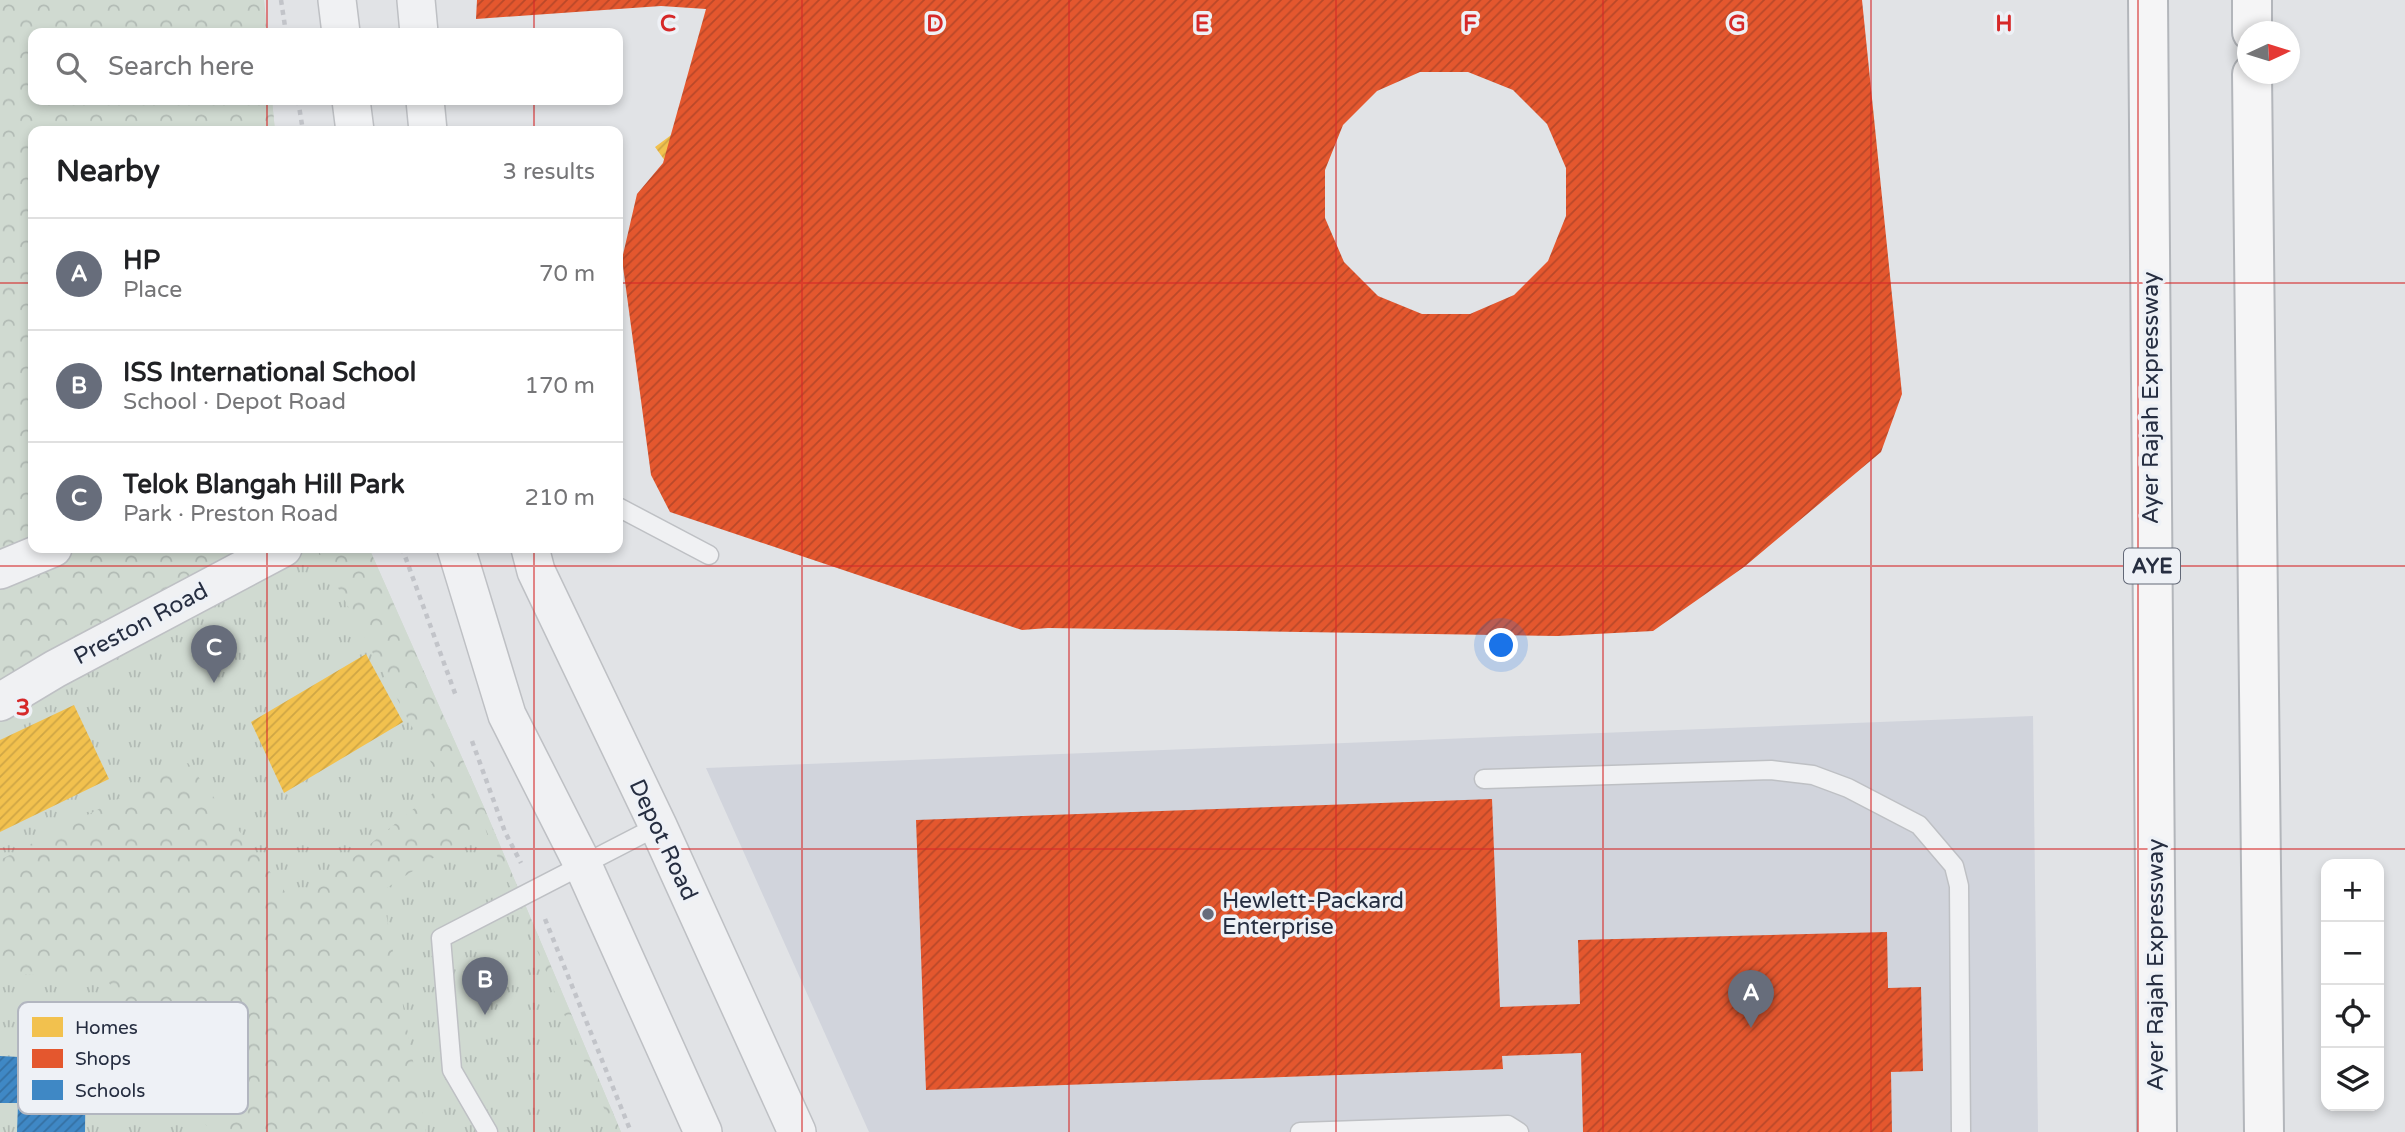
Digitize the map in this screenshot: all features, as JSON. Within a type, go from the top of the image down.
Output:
[{"type":"highway","name":"Ayer Rajah Expressway","points":[[2148,0],[2157,1132]]},
{"type":"highway","points":[[2252,0],[2252,21]]},
{"type":"highway","points":[[2252,84],[2264,1132]]},
{"type":"street","points":[[337,0],[340,28]]},
{"type":"street","points":[[416,0],[419,28]]},
{"type":"street","points":[[352,105],[354,126]]},
{"type":"street","points":[[425,105],[428,126]]},
{"type":"street","points":[[0,570],[41,553]]},
{"type":"street","name":"Preston Road","points":[[0,702],[55,669],[274,553]]},
{"type":"street","points":[[458,553],[507,715],[582,863],[703,1132]]},
{"type":"street","name":"Depot Road","points":[[531,553],[536,571],[658,826],[797,1132]]},
{"type":"lane","points":[[623,510],[709,555]]},
{"type":"lane","points":[[1484,779],[1770,770],[1813,775],[1848,788],[1919,825],[1954,866],[1959,886],[1961,1132]]},
{"type":"lane","points":[[488,1132],[452,1070],[441,938],[658,826]]},
{"type":"lane","points":[[1300,1132],[1422,1130],[1508,1125],[1520,1132]]},
{"type":"path","points":[[281,0],[285,28]]},
{"type":"path","points":[[299,105],[302,126]]},
{"type":"path","points":[[404,553],[456,697]]},
{"type":"path","points":[[470,734],[505,832],[534,890],[631,1132]]},
{"type":"shaded area","points":[[2033,716],[2038,1132],[869,1132],[706,768]]},
{"type":"green space","points":[[0,0],[264,0],[267,28],[28,28],[28,105],[272,105],[275,126],[28,126],[28,553],[371,553],[483,805],[621,1132],[0,1132]]},
{"type":"green space","points":[[0,0],[264,0],[267,28],[28,28],[28,105],[272,105],[275,126],[28,126],[28,553],[295,553],[0,722]]},
{"type":"green space","points":[[320,553],[371,553],[483,805],[621,1132],[614,1132],[484,825],[382,891],[426,1132],[211,1132],[199,1114],[248,1114],[248,1002],[122,1002],[105,977],[0,974],[0,860],[188,763],[295,905],[443,785]]},
{"type":"building: Homes","points":[[857,0],[1125,0],[1199,32],[1243,0],[1473,0],[1475,16],[1375,26],[1304,79],[1265,171],[1212,148],[1166,182],[1107,101],[971,42],[806,162],[828,362],[1020,448],[1135,363],[1176,270],[1229,294],[1273,261],[1330,338],[1470,400],[1631,282],[1600,0],[1701,0],[1723,214],[1781,293],[1735,326],[1742,383],[1642,394],[1573,445],[1531,539],[1477,516],[1432,549],[1374,470],[1235,408],[1121,492],[1080,586],[1026,562],[982,595],[925,518],[841,481],[742,492],[736,435],[683,412],[723,317],[719,275],[714,229],[655,147],[701,113],[695,58],[793,47]]},
{"type":"building: Homes","points":[[366,654],[403,722],[284,793],[251,722]]},
{"type":"building: Homes","points":[[74,705],[109,779],[0,832],[0,740]]},
{"type":"building: Shops","points":[[477,0],[1862,0],[1902,394],[1881,452],[1744,567],[1653,631],[1557,636],[1048,628],[1022,630],[670,512],[651,475],[623,255],[637,194],[663,163],[706,9],[661,6],[476,19]],"holes":[[[1420,72],[1468,72],[1513,90],[1547,124],[1566,168],[1566,216],[1548,261],[1514,295],[1470,314],[1422,314],[1378,296],[1344,262],[1325,218],[1325,170],[1343,125],[1377,91]]]},
{"type":"building: Shops","name":"Hewlett-Packard Enterprise","points":[[1492,799],[1500,1007],[1580,1004],[1578,940],[1887,932],[1888,988],[1921,987],[1923,1071],[1891,1072],[1892,1132],[1583,1132],[1581,1053],[1502,1056],[1503,1069],[926,1090],[916,820]]},
{"type":"building: Schools","points":[[0,1056],[18,1057],[18,1103],[0,1103]]},
{"type":"building: Schools","points":[[18,1103],[18,1114],[85,1114],[85,1132],[17,1132]]},
{"type":"place","name":"Telok Blangah Hill Park","points":[[214,683]]},
{"type":"place","name":"Hewlett-Packard Enterprise","points":[[1208,914]]},
{"type":"place","name":"ISS International School","points":[[485,1015]]},
{"type":"place","name":"HP","points":[[1751,1028]]}]
